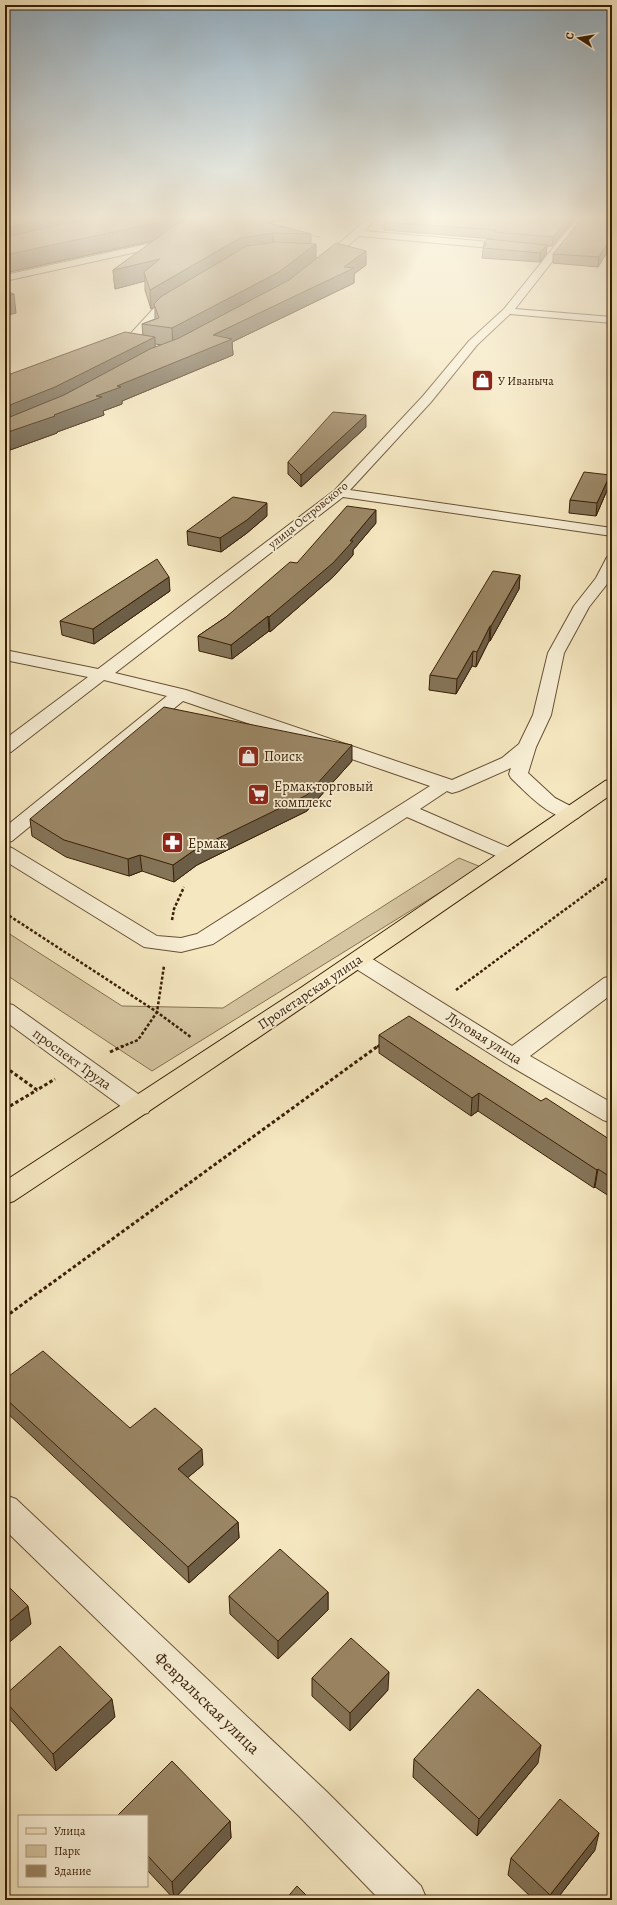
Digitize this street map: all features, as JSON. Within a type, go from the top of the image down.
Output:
[{"type":"main road","name":"Пролетарская улица","points":[[5,1194],[139,1107],[358,960],[612,785]]},
{"type":"street","points":[[153,347],[127,344],[158,310],[165,306]]},
{"type":"street","name":"улица Островского","points":[[5,748],[103,675],[340,493],[427,399],[473,343],[512,306]]},
{"type":"street","points":[[508,311],[612,320]]},
{"type":"street","points":[[340,493],[612,532]]},
{"type":"street","points":[[571,814],[548,802],[518,774],[527,747],[542,715],[556,653],[582,606],[608,579],[612,560]]},
{"type":"street","points":[[5,654],[103,675],[180,694],[452,787],[509,762],[527,747]]},
{"type":"street","points":[[5,837],[180,694]]},
{"type":"street","points":[[5,852],[152,942],[182,945],[205,939],[445,784]]},
{"type":"street","points":[[406,810],[510,854]]},
{"type":"street","name":"Луговая улица","points":[[358,960],[513,1057],[612,1114]]},
{"type":"street","points":[[513,1057],[612,982]]},
{"type":"street","name":"проспект Труда","points":[[5,1010],[139,1107]]},
{"type":"street","name":"Февральская улица","points":[[5,1509],[313,1804],[407,1900]]},
{"type":"path","points":[[450,995],[612,875]]},
{"type":"path","points":[[5,1109],[80,1064],[138,1040],[157,1012],[174,909],[184,887]]},
{"type":"path","points":[[5,913],[157,1012],[194,1039]]},
{"type":"path","points":[[5,1317],[386,1041]]},
{"type":"path","points":[[5,1067],[37,1090]]},
{"type":"green space","points":[[459,858],[481,867],[152,1071],[5,974],[5,931],[122,1006],[223,1008]]},
{"type":"building","points":[[155,306],[214,306],[172,328],[142,324],[159,318]]},
{"type":"building","points":[[240,306],[274,306],[213,335],[232,339],[117,386],[121,387],[96,396],[102,397],[54,415],[55,416],[8,432],[5,431],[5,419],[64,395],[150,349],[179,338]]},
{"type":"building","points":[[125,332],[155,337],[55,387],[5,407],[5,376]]},
{"type":"building","points":[[333,412],[366,415],[301,475],[288,462]]},
{"type":"building","points":[[584,472],[610,475],[597,503],[570,500]]},
{"type":"building","points":[[233,497],[267,503],[247,520],[220,538],[187,531]]},
{"type":"building","points":[[347,506],[376,510],[350,541],[353,541],[333,563],[269,617],[268,616],[231,645],[198,636],[226,617],[290,562],[297,563]]},
{"type":"building","points":[[157,559],[169,577],[93,629],[60,621]]},
{"type":"building","points":[[493,571],[520,575],[490,626],[477,652],[473,651],[457,679],[430,675]]},
{"type":"building","points":[[164,707],[352,745],[307,795],[196,849],[173,865],[140,855],[128,859],[64,840],[30,819]]},
{"type":"building","points":[[409,1016],[541,1101],[546,1098],[612,1141],[612,1178],[598,1169],[597,1170],[479,1093],[472,1098],[379,1035]]},
{"type":"building","points":[[43,1351],[130,1428],[155,1408],[202,1449],[178,1469],[238,1522],[188,1567],[5,1398],[5,1379]]},
{"type":"building","points":[[280,1549],[328,1592],[278,1641],[229,1596]]},
{"type":"building","points":[[5,1583],[28,1606],[5,1625]]},
{"type":"building","points":[[351,1638],[389,1672],[350,1713],[312,1678]]},
{"type":"building","points":[[60,1646],[112,1699],[53,1754],[5,1701],[5,1695]]},
{"type":"building","points":[[478,1689],[541,1745],[479,1819],[414,1759]]},
{"type":"building","points":[[172,1761],[230,1821],[172,1882],[148,1856],[148,1815],[118,1815]]},
{"type":"building","points":[[560,1799],[599,1833],[550,1895],[511,1858]]},
{"type":"building","points":[[297,1886],[311,1900],[285,1900]]},
{"type":"place","name":"У Иваныча","points":[[482,381]]},
{"type":"place","name":"Поиск","points":[[249,756]]},
{"type":"place","name":"Ермак торговый комплекс","points":[[258,794]]},
{"type":"place","name":"Ермак","points":[[172,843]]}]
